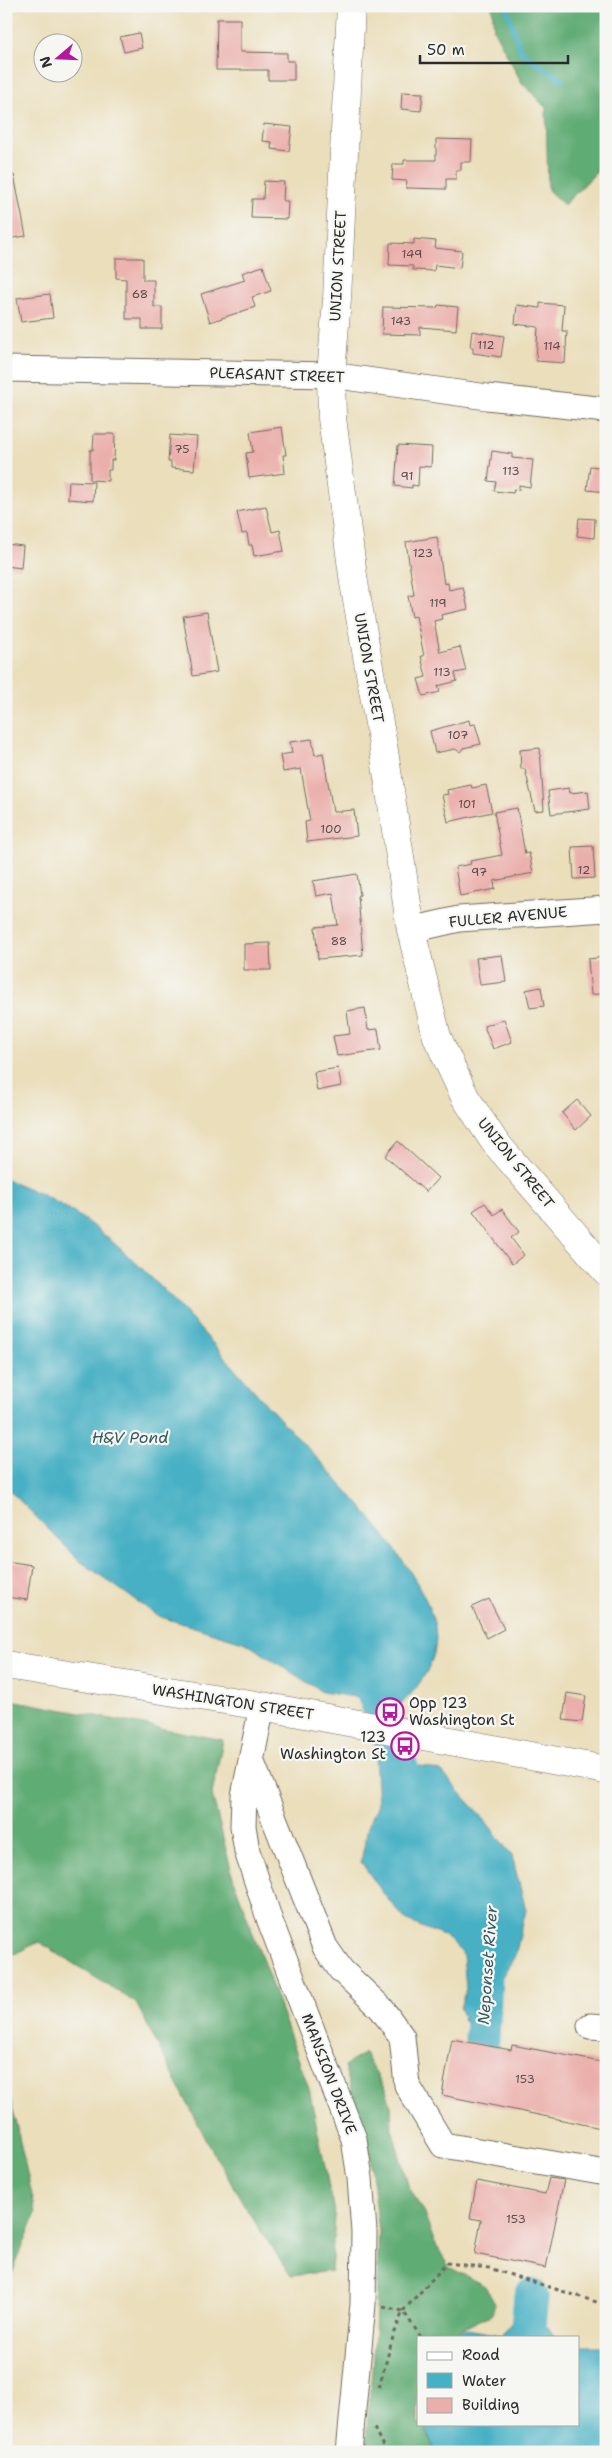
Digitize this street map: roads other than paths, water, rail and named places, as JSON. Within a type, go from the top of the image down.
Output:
[{"type":"main road","name":"UNION STREET","points":[[351,6],[337,298],[331,375],[332,418],[354,583],[384,751],[411,930],[437,1037],[465,1097],[494,1141],[605,1269]]},
{"type":"main road","name":"WASHINGTON STREET","points":[[6,1665],[262,1706],[606,1770]]},
{"type":"street","name":"PLEASANT STREET","points":[[6,369],[331,375],[479,396],[606,410]]},
{"type":"street","name":"FULLER AVENUE","points":[[411,930],[459,919],[606,909]]},
{"type":"street","name":"MANSION DRIVE","points":[[262,1706],[244,1796],[243,1826],[247,1851],[270,1921],[354,2139],[360,2178],[364,2232],[363,2304],[349,2452]]},
{"type":"street","points":[[251,1760],[325,1947],[341,1970],[381,2008],[402,2037],[407,2085],[443,2145],[606,2173]]},
{"type":"water","name":"H&V Pond","points":[[6,1179],[70,1210],[102,1233],[136,1263],[175,1302],[266,1404],[337,1479],[389,1541],[410,1572],[426,1601],[435,1628],[436,1639],[435,1650],[428,1670],[416,1688],[401,1704],[322,1692],[246,1643],[158,1616],[80,1561],[6,1487]]},
{"type":"water","points":[[375,1755],[441,1771],[485,1820],[512,1856],[526,1910],[515,1956],[491,1994],[499,2029],[465,2023],[460,2008],[466,1989],[463,1954],[446,1937],[407,1921],[386,1897],[361,1862],[368,1827],[378,1804]]},
{"type":"water","points":[[511,2323],[547,2326],[554,2336],[449,2336],[466,2329],[502,2335]]},
{"type":"water","points":[[580,2346],[606,2346],[606,2452],[436,2452],[425,2426],[580,2426]]},
{"type":"waterway","points":[[506,6],[521,52],[562,80]]},
{"type":"waterway","name":"Neponset River","points":[[361,1656],[405,1779],[421,1804]]},
{"type":"waterway","name":"Neponset River","points":[[482,2040],[485,1979]]},
{"type":"waterway","name":"Neponset River","points":[[527,2336],[531,2296]]},
{"type":"place","name":"Opp 123 Washington St","points":[[390,1712]]},
{"type":"place","name":"123 Washington St","points":[[405,1746]]}]
